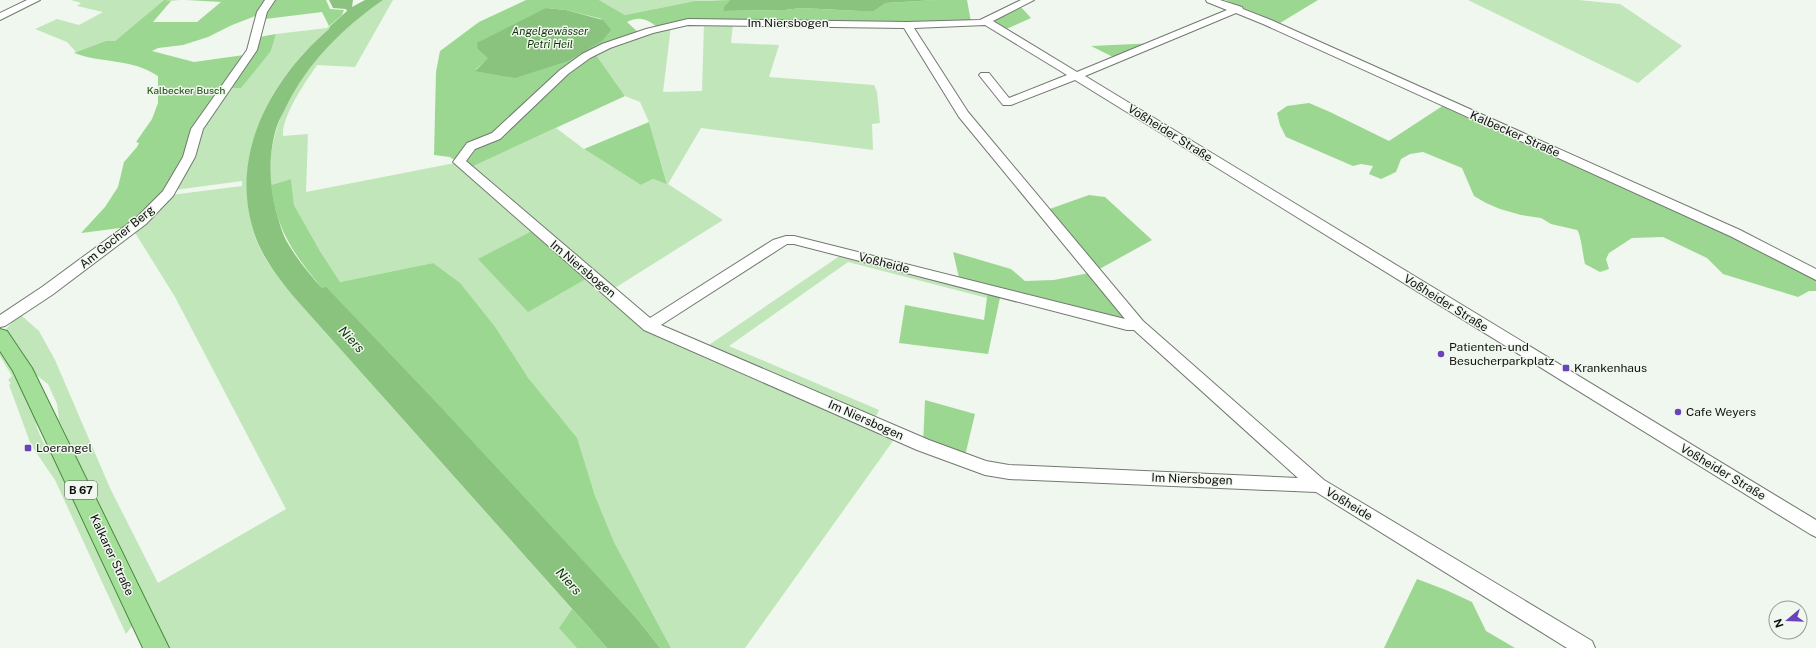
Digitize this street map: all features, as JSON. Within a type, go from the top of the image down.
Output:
[{"type":"main road","name":"Kalkarer Straße","points":[[0,336],[22,368],[156,648]]},
{"type":"street","points":[[0,17],[34,0]]},
{"type":"street","name":"Am Gocher Berg","points":[[0,322],[47,291],[141,221],[168,193],[189,157],[197,129],[252,50],[262,12],[270,0]]},
{"type":"street","name":"Im Niersbogen","points":[[1029,0],[981,23],[970,22],[907,25],[688,22],[650,30],[606,46],[586,56],[564,72],[496,136],[471,146],[459,162],[649,326],[923,445],[997,471],[1282,483],[1311,486],[1318,485]]},
{"type":"street","name":"Kalbecker Straße","points":[[1211,0],[1238,10],[1698,216],[1793,262],[1816,275]]},
{"type":"street","points":[[985,75],[1007,103],[1078,76],[1238,10]]},
{"type":"street","name":"Voßheider Straße","points":[[986,21],[1816,529]]},
{"type":"street","name":"Voßheide","points":[[907,25],[963,114],[1138,325],[1318,485],[1585,648]]},
{"type":"street","name":"Voßheide","points":[[649,326],[778,243],[786,240],[794,240],[1127,325],[1138,325]]},
{"type":"shaded area","points":[[71,0],[164,0],[115,41],[81,52],[76,52],[67,42],[35,29],[57,19],[79,25],[103,12],[77,6],[81,3]]},
{"type":"shaded area","points":[[383,0],[393,0],[355,67],[317,65],[295,99],[286,119],[283,136],[308,134],[306,192],[455,163],[467,169],[556,128],[584,149],[641,185],[653,179],[667,183],[649,122],[640,102],[625,96],[594,52],[671,26],[663,92],[702,91],[704,23],[733,23],[731,43],[779,45],[769,77],[874,85],[877,92],[880,123],[872,124],[873,150],[701,128],[668,184],[723,220],[610,291],[649,326],[703,349],[844,253],[988,290],[987,298],[848,262],[729,346],[879,410],[873,423],[898,434],[745,648],[671,648],[614,542],[594,493],[529,379],[496,328],[433,263],[340,282],[320,251],[294,205],[291,179],[271,185],[271,157],[277,129],[287,103],[319,56],[339,35]],"holes":[[[529,224],[591,276],[479,259],[531,232]]]},
{"type":"shaded area","points":[[599,0],[709,0],[695,1],[625,15]]},
{"type":"shaded area","points":[[1468,0],[1578,0],[1620,4],[1682,46],[1638,83]]},
{"type":"shaded area","points":[[329,26],[329,29],[308,49],[290,70],[274,93],[262,117],[253,142],[248,169],[248,197],[255,236],[263,254],[274,272],[293,296],[572,609],[560,627],[578,648],[168,648],[134,580],[59,420],[57,404],[48,384],[35,374],[6,329],[19,315],[171,195],[242,186],[242,181],[175,190],[202,128],[230,88],[271,51],[276,34],[327,28]],"holes":[[[134,231],[175,297],[286,509],[158,583],[110,488],[55,360],[39,331],[22,316]]]},
{"type":"shaded area","points":[[0,349],[16,373],[33,407],[37,428],[43,442],[57,459],[133,625],[126,634],[55,480],[31,445],[9,385],[11,383],[8,380],[12,376],[0,356]]},
{"type":"green space","name":"Kalbecker Busch","points":[[164,0],[180,1],[171,1],[153,22],[197,22],[221,2],[186,0],[267,0],[258,15],[232,25],[208,37],[183,45],[158,48],[152,51],[194,62],[244,55],[165,191],[128,227],[81,233],[105,207],[118,187],[124,162],[137,147],[139,143],[136,142],[152,119],[158,103],[158,76],[138,66],[96,59],[74,53],[106,41],[115,41]]},
{"type":"green space","points":[[274,0],[326,0],[330,9],[344,10],[342,15],[329,26],[322,12],[265,19],[267,10]]},
{"type":"green space","points":[[526,0],[599,0],[625,15],[695,1],[730,0],[724,6],[723,11],[785,10],[801,8],[874,11],[886,3],[967,0],[971,22],[688,22],[659,28],[644,19],[632,20],[627,22],[640,34],[594,52],[625,96],[467,169],[450,157],[434,155],[436,72],[440,51],[479,22]],"holes":[[[546,8],[566,10],[602,19],[475,70]]]},
{"type":"green space","points":[[1225,0],[1318,0],[1280,23]]},
{"type":"green space","points":[[1019,5],[1031,18],[1002,31],[986,21]]},
{"type":"green space","points":[[276,34],[271,51],[241,88],[230,88],[259,37]]},
{"type":"green space","points":[[1157,43],[1117,59],[1091,46]]},
{"type":"green space","points":[[1309,103],[1389,141],[1447,103],[1816,275],[1816,291],[1809,291],[1798,297],[1723,274],[1707,258],[1663,237],[1632,238],[1609,253],[1606,259],[1609,269],[1600,272],[1585,264],[1581,240],[1577,230],[1551,224],[1541,218],[1521,215],[1500,209],[1486,203],[1474,196],[1462,168],[1423,152],[1410,154],[1401,159],[1396,172],[1381,179],[1369,174],[1373,166],[1361,164],[1353,166],[1286,137],[1280,125],[1277,113],[1287,106]]},
{"type":"green space","points":[[649,122],[667,184],[653,179],[641,185],[584,149]]},
{"type":"green space","points":[[291,179],[294,205],[320,251],[340,282],[433,263],[460,283],[496,328],[529,379],[577,438],[594,493],[614,542],[671,648],[660,648],[638,620],[312,276],[288,241],[273,201],[271,185]]},
{"type":"green space","points":[[1089,195],[1105,197],[1152,240],[1094,272],[1044,211]]},
{"type":"green space","points":[[529,223],[591,276],[528,312],[478,259],[530,232]]},
{"type":"green space","points":[[953,252],[1011,269],[1025,281],[1054,280],[1094,272],[1138,325],[1001,293],[988,354],[899,343],[905,305],[984,320],[988,290],[960,282]]},
{"type":"green space","points":[[925,400],[975,414],[964,460],[923,445]]},
{"type":"green space","points":[[1417,579],[1472,602],[1486,631],[1515,648],[1384,648]]},
{"type":"green space","points":[[572,609],[607,648],[577,648],[559,628]]},
{"type":"water","name":"Niers","points":[[329,0],[353,0],[352,7],[365,0],[383,0],[354,22],[315,61],[295,91],[278,124],[272,147],[270,168],[276,211],[287,242],[303,266],[322,288],[326,287],[433,399],[638,620],[660,648],[607,648],[293,296],[274,272],[259,245],[252,226],[247,198],[247,170],[252,143],[274,92],[290,69],[329,29],[330,26],[347,11],[346,9],[333,8]]},
{"type":"water","points":[[730,0],[935,0],[886,3],[874,11],[801,8],[785,10],[723,11],[724,6]]},
{"type":"water","name":"Angelgewässer Petri Heil","points":[[546,8],[566,10],[603,20],[611,30],[602,41],[568,61],[515,78],[475,71],[488,58],[478,49],[477,43]]},
{"type":"place","name":"Patienten- und Besucherparkplatz","points":[[1441,354]]},
{"type":"place","name":"Krankenhaus","points":[[1566,368]]},
{"type":"place","name":"Cafe Weyers","points":[[1678,412]]},
{"type":"place","name":"Loerangel","points":[[28,448]]}]
